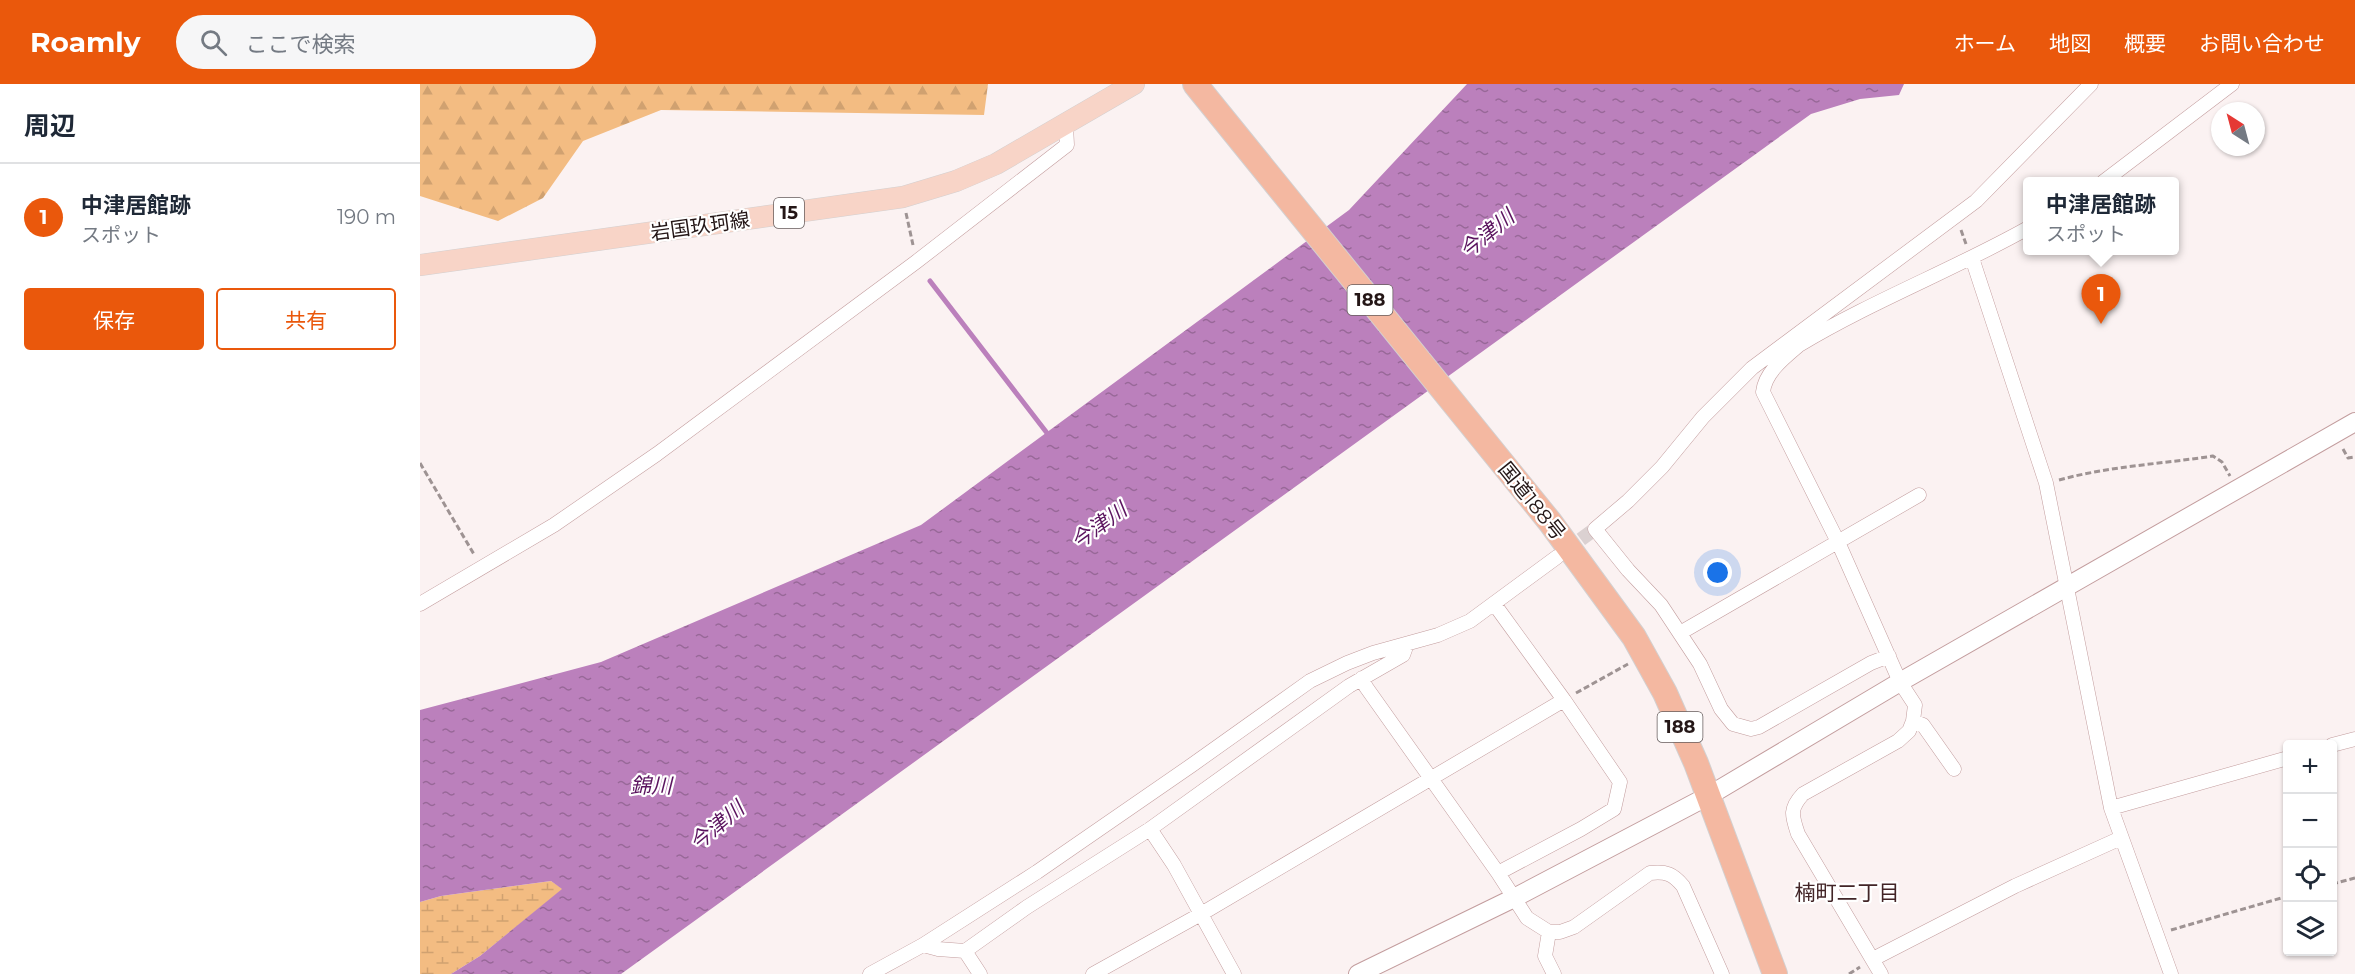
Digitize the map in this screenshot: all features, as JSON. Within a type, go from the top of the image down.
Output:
[{"type":"highway","name":"国道188号","points":[[1199,89],[1537,506],[1609,600],[1634,638],[1665,693],[1710,795],[1775,974]]},
{"type":"main road","name":"岩国玖珂線","points":[[420,265],[903,197],[956,181],[986,168],[1066,125],[1134,84]]},
{"type":"street","points":[[1889,656],[1871,663],[1759,727],[1751,729],[1732,724],[1721,708],[1700,664],[1653,594],[1628,570],[1595,529],[1628,501],[1662,467],[1728,389],[1752,368],[1796,341],[1976,201],[2091,84]]},
{"type":"street","points":[[2110,177],[2232,84]]},
{"type":"street","points":[[420,604],[554,525],[657,454],[916,262],[1067,145],[1066,125]]},
{"type":"street","points":[[1881,974],[1798,834],[1792,815],[1795,803],[1803,794],[1898,741],[1910,731],[1915,705],[1899,682],[1838,542],[1763,392],[1764,383],[1796,341],[1972,258],[2023,231]]},
{"type":"street","points":[[1972,258],[2046,483],[2111,808],[2171,974]]},
{"type":"street","points":[[1358,974],[1514,898],[1710,795],[1899,682],[2355,422]]},
{"type":"street","points":[[1680,633],[1919,495]]},
{"type":"street","points":[[870,974],[923,945],[1038,872],[1310,681],[1347,663],[1438,635],[1470,621],[1495,605],[1557,557]]},
{"type":"street","points":[[1495,605],[1620,782],[1614,809],[1498,873]]},
{"type":"street","points":[[923,945],[938,949],[965,951],[1027,907],[1150,829],[1362,678],[1403,655],[1407,644]]},
{"type":"street","points":[[1362,678],[1366,687],[1498,873],[1527,918],[1549,932],[1560,932],[1574,927],[1650,873],[1662,871],[1673,875],[1683,886],[1722,974]]},
{"type":"street","points":[[1093,974],[1202,914],[1564,700]]},
{"type":"street","points":[[1913,721],[1923,725],[1954,769]]},
{"type":"street","points":[[2337,744],[2355,739]]},
{"type":"street","points":[[2111,808],[2283,759]]},
{"type":"street","points":[[1150,829],[1174,865],[1234,974]]},
{"type":"street","points":[[1872,959],[2015,886],[2121,838]]},
{"type":"street","points":[[1549,932],[1545,956],[1554,974]]},
{"type":"street","points":[[965,951],[980,974]]},
{"type":"path","points":[[903,197],[916,262]]},
{"type":"path","points":[[1954,218],[1972,258]]},
{"type":"path","points":[[2046,483],[2095,470],[2170,463],[2213,456],[2222,462],[2238,489]]},
{"type":"path","points":[[420,463],[482,568]]},
{"type":"path","points":[[1564,700],[1630,663]]},
{"type":"path","points":[[2337,883],[2355,878]]},
{"type":"path","points":[[2157,934],[2283,897]]},
{"type":"green space","points":[[420,84],[988,84],[984,115],[661,110],[583,141],[543,198],[498,221],[420,196]]},
{"type":"green space","points":[[551,881],[563,889],[480,956],[451,974],[420,974],[420,902],[441,896]]},
{"type":"water","name":"錦川","points":[[1467,84],[1904,84],[1899,95],[1860,99],[1811,114],[621,974],[451,974],[480,956],[562,889],[551,881],[441,896],[420,902],[420,710],[601,662],[921,525],[1349,210]]},
{"type":"waterway","points":[[930,281],[1047,433]]},
{"type":"tunnel","points":[[1564,552],[1595,529]]},
{"type":"place","name":"中津居館跡","points":[[2101,324]]},
{"type":"district","name":"楠町二丁目","points":[[1847,893]]},
{"type":"water label","name":"今津川","points":[[1487,234]]},
{"type":"water label","name":"今津川","points":[[1099,526]]},
{"type":"water label","name":"今津川","points":[[717,826]]}]
